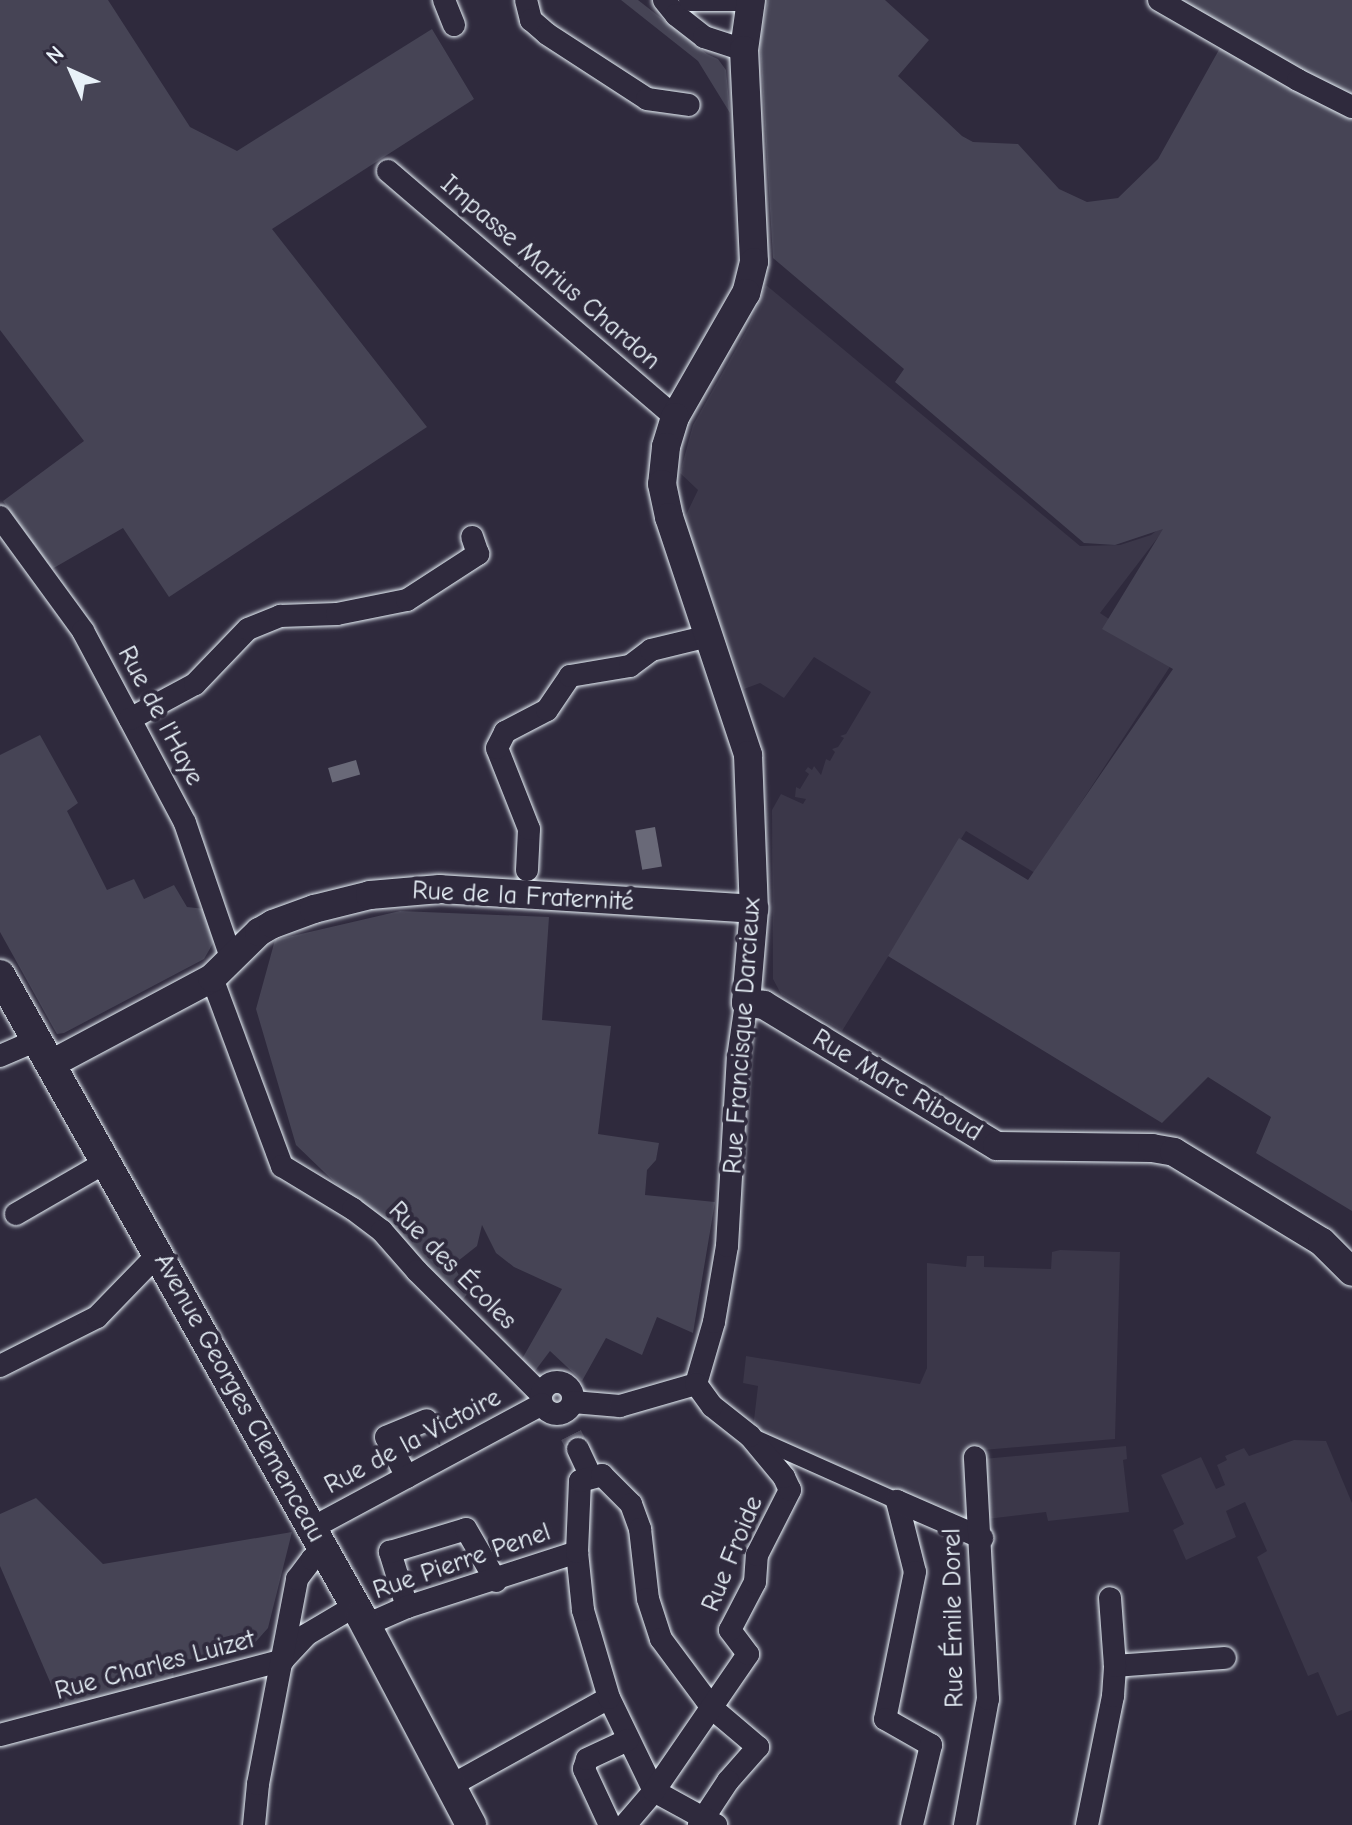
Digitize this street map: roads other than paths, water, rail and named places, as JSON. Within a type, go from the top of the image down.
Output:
[{"type":"main road","name":"Avenue Georges Clemenceau","points":[[0,975],[318,1540],[471,1825]]},
{"type":"street","points":[[444,0],[454,25]]},
{"type":"street","points":[[526,0],[531,20],[547,34],[647,99],[689,105]]},
{"type":"street","points":[[664,0],[676,15],[704,37],[744,50]]},
{"type":"street","points":[[690,0],[749,0]]},
{"type":"street","name":"Rue Francisque Darcieux","points":[[696,1384],[714,1322],[727,1246],[738,1058],[754,909],[748,755],[663,495],[666,447],[675,417],[746,293],[754,262],[744,50],[749,0]]},
{"type":"street","points":[[1159,0],[1298,80],[1352,107]]},
{"type":"street","name":"Impasse Marius Chardon","points":[[388,171],[675,417]]},
{"type":"street","name":"Rue de l'Haye","points":[[0,517],[83,631],[185,823],[222,969]]},
{"type":"street","points":[[130,719],[195,684],[248,629],[280,616],[337,614],[407,600],[478,554],[472,537]]},
{"type":"street","points":[[527,870],[529,829],[497,748],[505,732],[547,710],[570,676],[630,666],[651,650],[709,636]]},
{"type":"street","name":"Rue de la Fraternité","points":[[44,1052],[222,969],[259,932],[314,909],[404,891],[440,889],[754,909]]},
{"type":"street","name":"Rue des Écoles","points":[[222,969],[282,1166],[353,1209],[382,1231],[417,1271],[561,1416]]},
{"type":"street","name":"Rue Marc Riboud","points":[[746,1003],[764,1005],[997,1146],[1152,1148],[1174,1152],[1322,1242],[1352,1272]]},
{"type":"street","points":[[0,1056],[44,1052]]},
{"type":"street","points":[[16,1214],[106,1162]]},
{"type":"street","points":[[0,1366],[97,1317],[158,1254]]},
{"type":"street","points":[[597,1476],[580,1481],[577,1552],[583,1610],[609,1698],[654,1791],[706,1823],[728,1781],[758,1747],[713,1709],[661,1639],[648,1599],[640,1529],[631,1504],[597,1476],[561,1416],[620,1406],[696,1384],[712,1406],[750,1436],[982,1538]]},
{"type":"street","name":"Rue de la Victoire","points":[[254,1825],[258,1784],[297,1579],[312,1559],[318,1540],[407,1477],[561,1416]]},
{"type":"street","points":[[407,1477],[386,1437],[427,1420]]},
{"type":"street","name":"Rue Froide","points":[[713,1709],[748,1654],[730,1630],[755,1582],[757,1555],[790,1490],[784,1477],[750,1436]]},
{"type":"street","name":"Rue Émile Dorel","points":[[965,1825],[988,1699],[982,1538],[975,1457]]},
{"type":"street","points":[[897,1501],[915,1572],[885,1719],[931,1745],[912,1825]]},
{"type":"street","points":[[407,1607],[390,1552],[466,1529],[496,1581]]},
{"type":"street","name":"Rue Pierre Penel","points":[[360,1616],[407,1607],[496,1581],[577,1552]]},
{"type":"street","points":[[1087,1825],[1113,1696],[1115,1666],[1110,1598]]},
{"type":"street","name":"Rue Charles Luizet","points":[[0,1735],[283,1660],[306,1635],[360,1616]]},
{"type":"street","points":[[1115,1666],[1225,1658]]},
{"type":"street","points":[[452,1785],[609,1698]]},
{"type":"street","points":[[625,1825],[654,1791],[713,1709]]},
{"type":"street","points":[[610,1825],[584,1769],[587,1759],[628,1740]]},
{"type":"water","points":[[356,760],[360,774],[332,782],[328,768]]},
{"type":"water","points":[[655,827],[662,866],[642,870],[635,830]]},
{"type":"tunnel","points":[[571,1435],[578,1449]]}]
